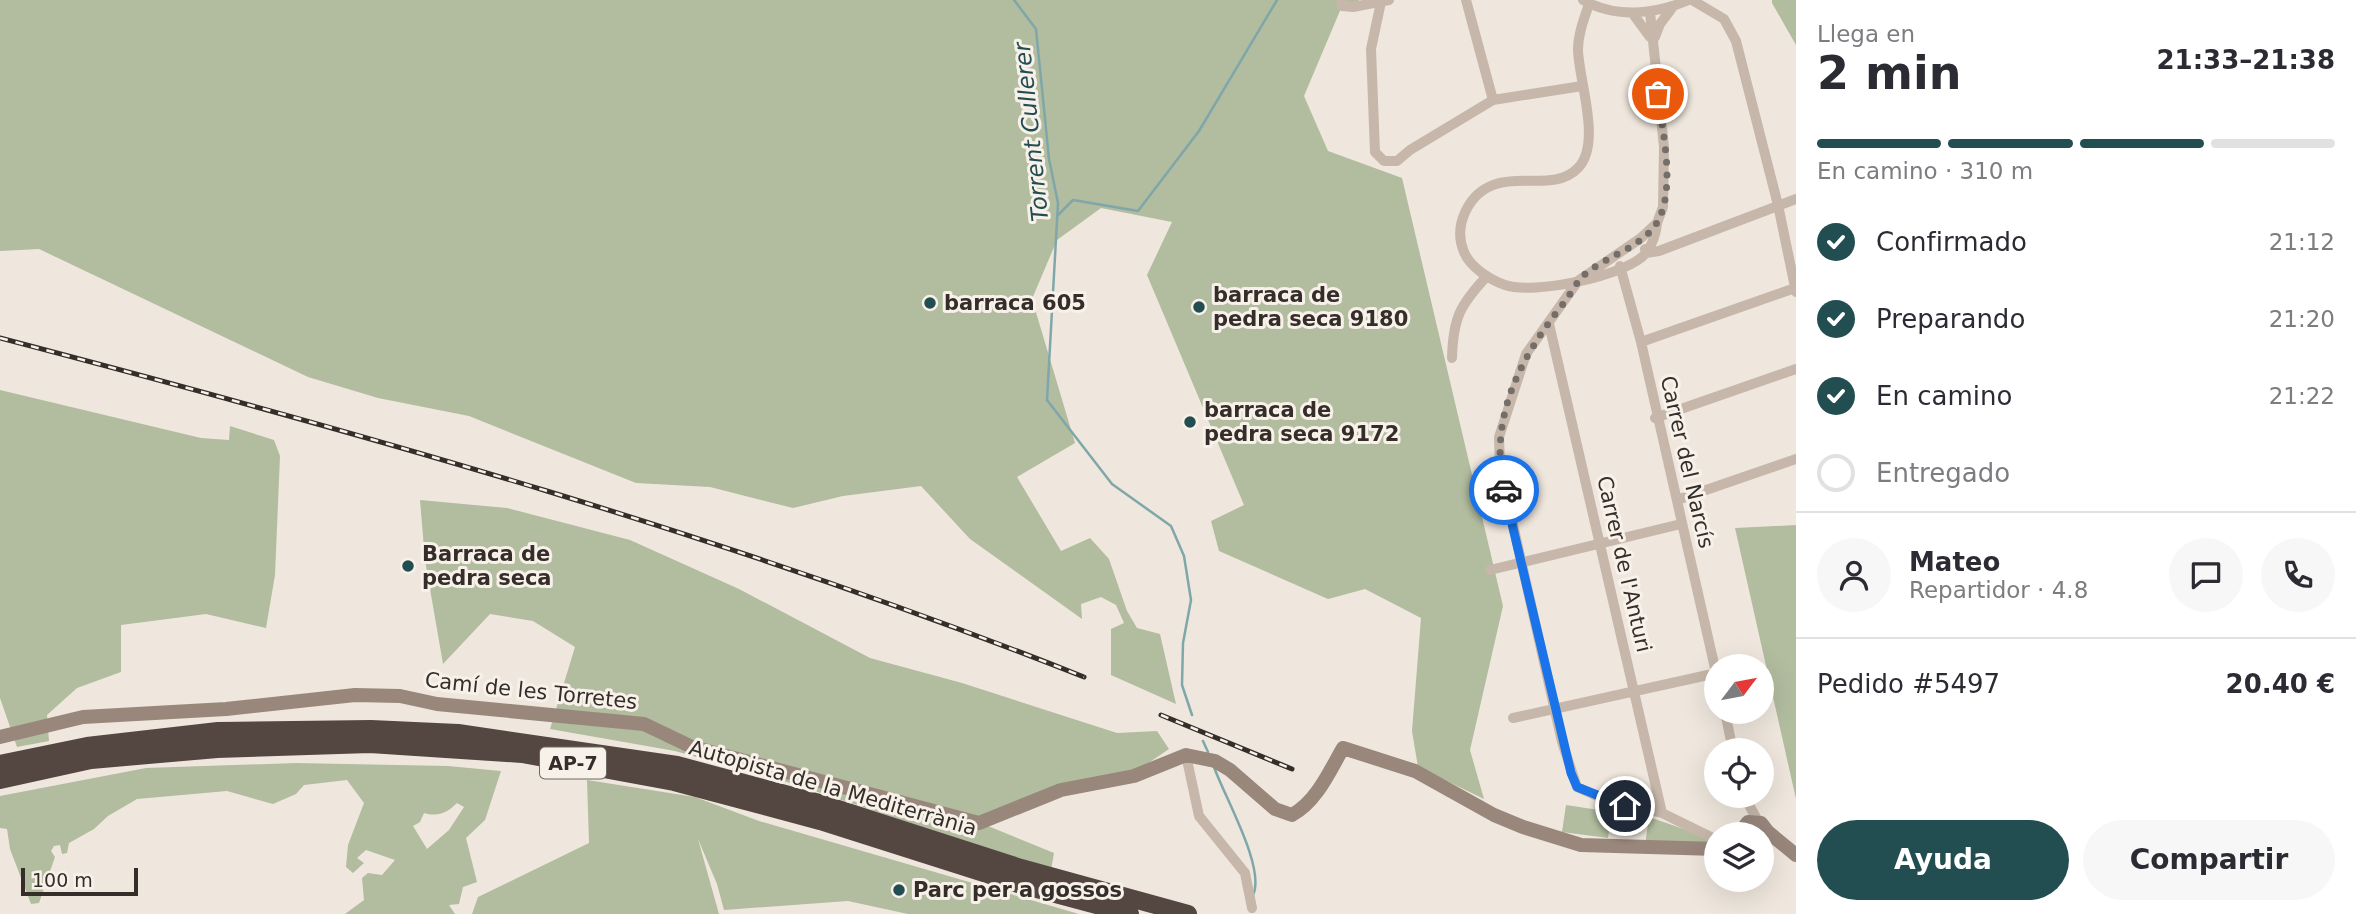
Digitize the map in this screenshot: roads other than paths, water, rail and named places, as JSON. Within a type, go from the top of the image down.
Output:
[{"type":"highway","name":"Autopista de la Mediterrània","points":[[0,764],[87,746],[218,732],[371,729],[458,733],[677,765],[823,804],[1021,868],[1188,914]]},
{"type":"highway","name":"Autopista de la Mediterrània","points":[[0,780],[91,760],[217,749],[370,744],[522,754],[674,782],[820,821],[1018,884],[1130,914]]},
{"type":"street","points":[[1466,0],[1493,100]]},
{"type":"street","points":[[1576,0],[1581,28]]},
{"type":"street","points":[[1641,342],[1796,290],[1778,205],[1736,41],[1724,19],[1691,0],[1672,8],[1633,13],[1586,2],[1578,49],[1589,131],[1587,156],[1577,170],[1562,178],[1496,184],[1478,197],[1461,217],[1459,236],[1465,254],[1487,276],[1507,286],[1543,286],[1578,281],[1621,270],[1646,253],[1778,205],[1796,199]]},
{"type":"street","points":[[1342,3],[1353,7],[1385,1],[1371,49],[1375,152],[1384,160],[1397,161],[1410,150],[1493,100],[1582,86]]},
{"type":"street","points":[[1581,28],[1592,15],[1606,8]]},
{"type":"street","points":[[1653,44],[1660,24],[1672,8]]},
{"type":"street","points":[[1646,253],[1656,233],[1665,183],[1650,12]]},
{"type":"street","points":[[1633,13],[1648,31],[1653,44]]},
{"type":"street","points":[[1657,223],[1638,241],[1589,270],[1578,281],[1526,354],[1499,437],[1500,467],[1562,742],[1577,787],[1606,800],[1662,813],[1704,834]]},
{"type":"street","points":[[1638,241],[1646,253]]},
{"type":"street","name":"Carrer del Narcís","points":[[1616,256],[1641,342],[1655,418],[1677,500],[1711,654]]},
{"type":"street","points":[[1452,358],[1453,325],[1465,300],[1487,276]]},
{"type":"street","name":"Carrer de l'Anturi","points":[[1549,324],[1662,813]]},
{"type":"street","points":[[1537,340],[1552,340]]},
{"type":"street","points":[[1655,418],[1796,369]]},
{"type":"street","points":[[1677,500],[1796,459]]},
{"type":"street","points":[[1490,570],[1681,524]]},
{"type":"street","points":[[1513,718],[1704,677]]},
{"type":"street","name":"Camí de les Torretes","points":[[0,737],[83,718],[226,709],[355,695],[400,696],[437,704],[644,724],[692,747],[979,823],[1061,790],[1134,776],[1186,755]]},
{"type":"street","points":[[1252,908],[1245,873],[1199,816],[1186,755],[1216,761],[1230,769],[1275,809],[1289,815],[1303,808],[1318,791],[1343,748],[1415,771],[1504,819],[1581,845],[1704,849]]},
{"type":"street","points":[[1774,842],[1796,857]]},
{"type":"street","points":[[1774,852],[1796,857]]},
{"type":"waterway","name":"Torrent Cullerer","points":[[1014,0],[1036,29],[1049,159],[1058,203],[1047,400],[1112,484],[1171,526],[1184,556],[1191,600],[1183,643],[1182,685],[1192,715]]},
{"type":"waterway","points":[[1058,215],[1073,200],[1138,211],[1199,131],[1277,0]]},
{"type":"waterway","name":"Torrent Cullerer","points":[[1203,741],[1208,752]]},
{"type":"waterway","name":"Torrent Cullerer","points":[[1214,767],[1249,850],[1254,868],[1253,895]]},
{"type":"railway","points":[[0,338],[274,412],[547,491],[817,578],[1084,677]]},
{"type":"railway","points":[[1161,715],[1292,769]]},
{"type":"place","name":"barraca 605","points":[[930,303]]},
{"type":"place","name":"barraca de pedra seca 9180","points":[[1199,307]]},
{"type":"place","name":"barraca de pedra seca 9172","points":[[1190,422]]},
{"type":"place","name":"Barraca de pedra seca","points":[[408,566]]},
{"type":"place","name":"Parc per a gossos","points":[[899,890]]}]
